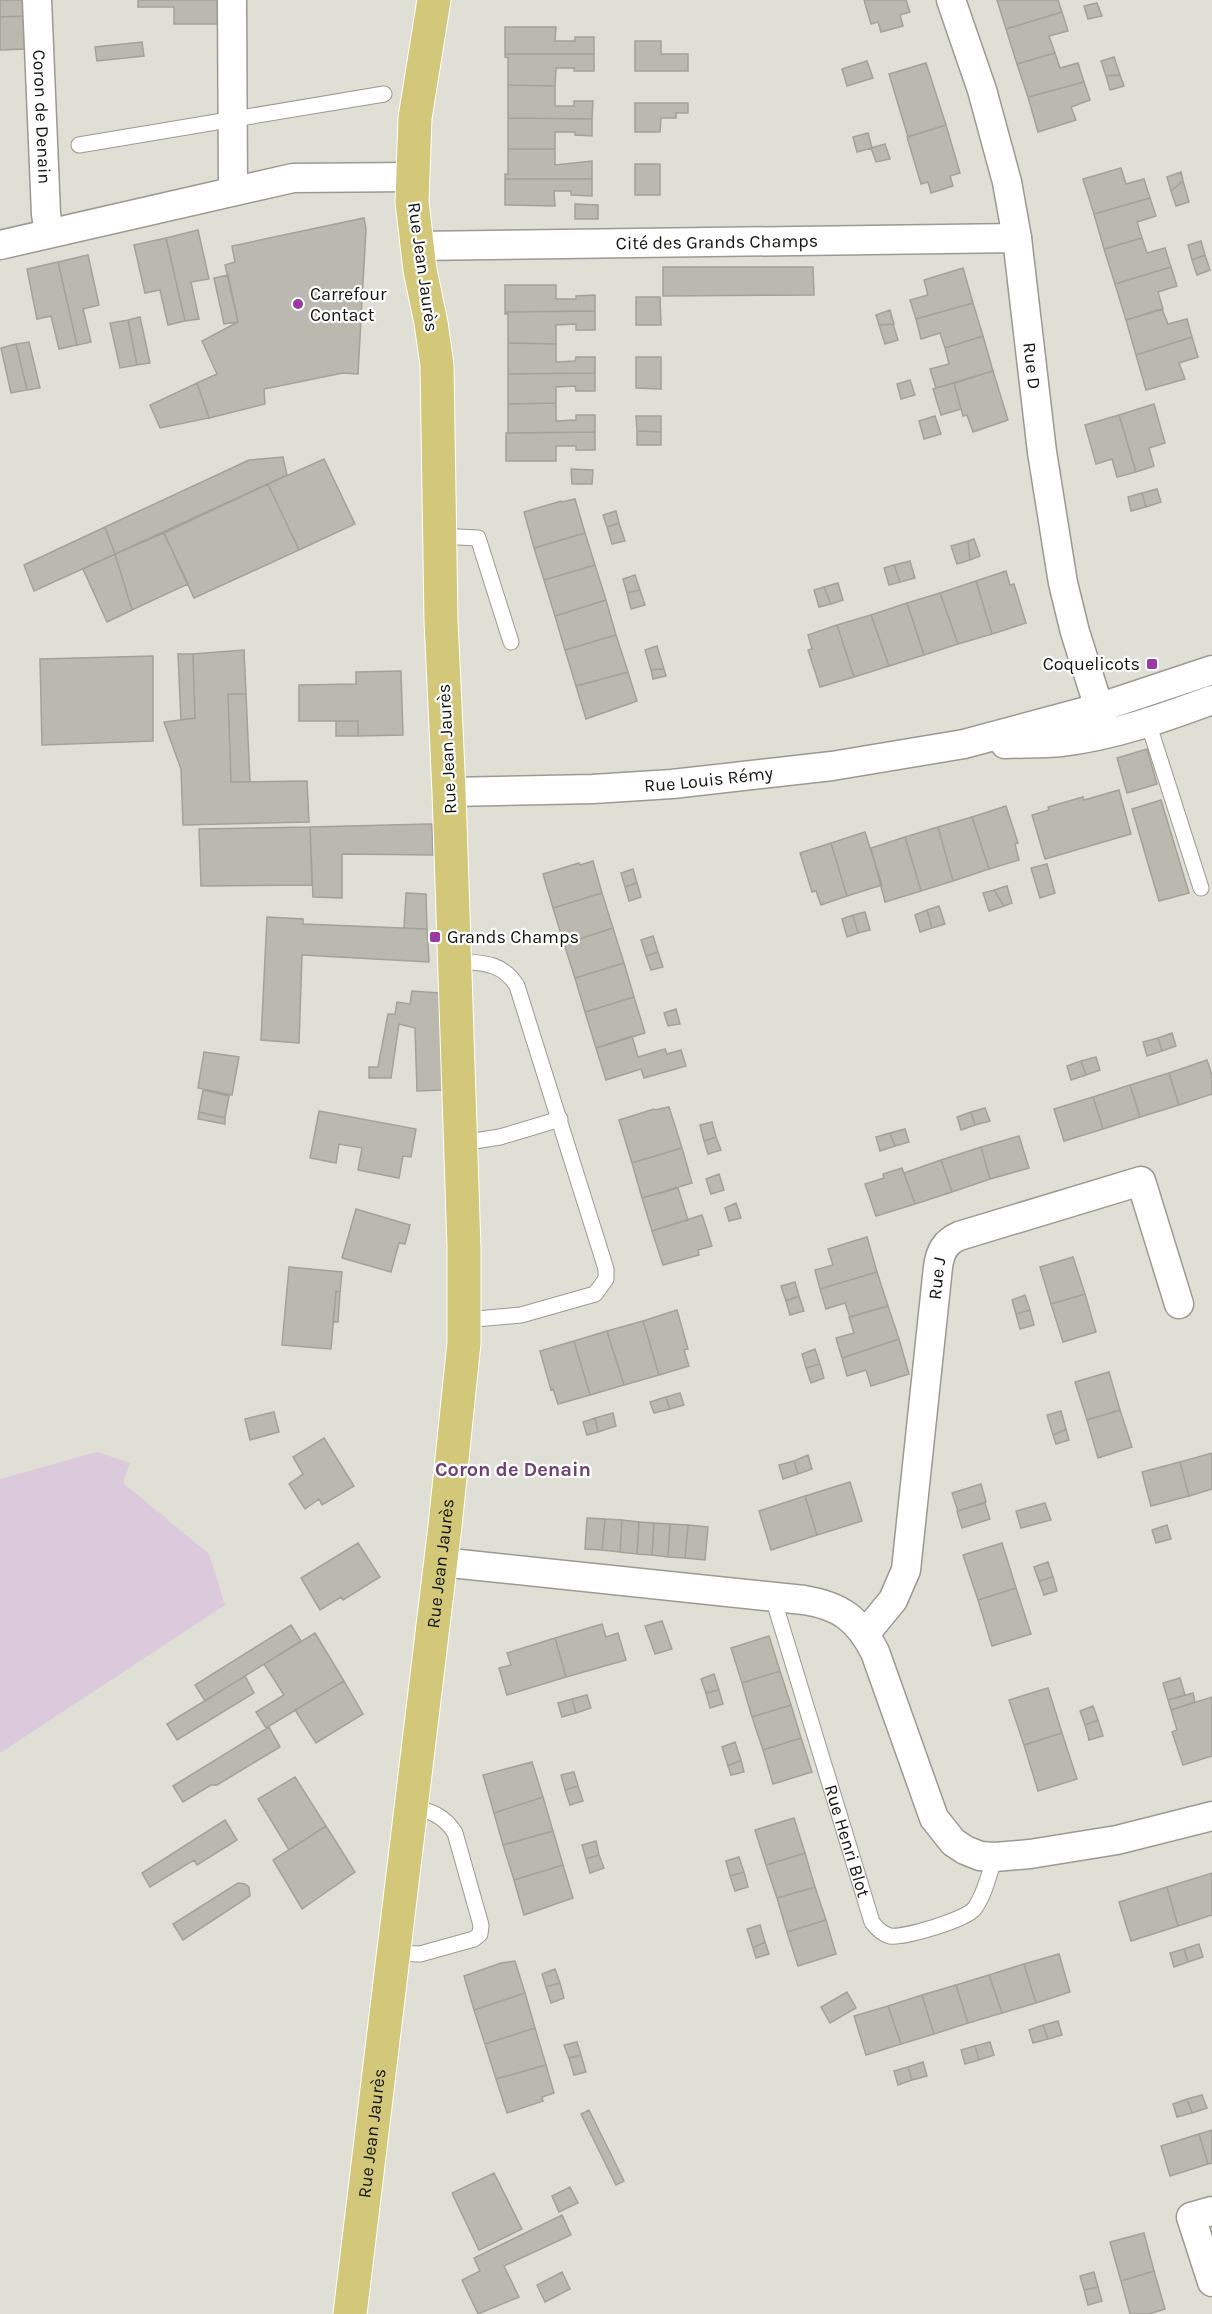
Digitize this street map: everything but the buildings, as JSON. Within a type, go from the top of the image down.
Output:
[{"type":"main road","name":"Rue Jean Jaurès","points":[[350,2314],[441,1562],[464,1342],[461,1143],[439,536],[437,365],[412,202],[415,118],[434,0]]},
{"type":"street","name":"Coron de Denain","points":[[37,0],[46,214],[49,233]]},
{"type":"street","points":[[232,0],[233,191]]},
{"type":"street","name":"Rue D","points":[[951,0],[991,119],[1007,182],[1017,238],[1042,452],[1063,583],[1075,632],[1102,720]]},
{"type":"street","points":[[0,245],[293,178],[412,177]]},
{"type":"street","name":"Cité des Grands Champs","points":[[417,246],[1017,238]]},
{"type":"street","name":"Rue Louis Rémy","points":[[1102,720],[1140,695],[1212,670]]},
{"type":"street","name":"Rue Louis Rémy","points":[[449,792],[593,789],[780,773],[1102,720],[1148,723],[1212,700]]},
{"type":"street","name":"Rue J","points":[[866,1634],[893,1600],[906,1570],[938,1267],[942,1252],[950,1241],[959,1236],[1141,1181],[1179,1304]]},
{"type":"street","points":[[441,1562],[821,1603],[837,1609],[866,1634],[882,1668],[934,1818],[952,1842],[980,1856],[1030,1854],[1117,1840],[1212,1816]]},
{"type":"street","points":[[1212,2211],[1191,2217],[1212,2282]]},
{"type":"lane","points":[[79,145],[384,94]]},
{"type":"lane","points":[[439,536],[478,538],[511,642]]},
{"type":"lane","points":[[1140,695],[1201,888]]},
{"type":"lane","points":[[455,961],[491,964],[511,975],[517,986],[604,1255],[606,1269],[606,1279],[595,1294],[521,1315],[464,1320]]},
{"type":"lane","points":[[461,1143],[500,1137],[560,1119]]},
{"type":"lane","name":"Rue Henri Blot","points":[[774,1598],[876,1929],[888,1935],[902,1935],[963,1917],[973,1910],[980,1899],[995,1857]]},
{"type":"lane","points":[[393,1953],[420,1954],[474,1939],[480,1934],[481,1925],[455,1833],[449,1822],[439,1814],[410,1806]]},
{"type":"shaded area","points":[[97,1452],[130,1463],[123,1483],[209,1554],[225,1605],[0,1753],[0,1479]]},
{"type":"place","name":"Carrefour Contact","points":[[298,304]]},
{"type":"place","name":"Coquelicots","points":[[1152,664]]},
{"type":"place","name":"Grands Champs","points":[[435,937]]},
{"type":"district","name":"Coron de Denain","points":[[513,1469]]}]
